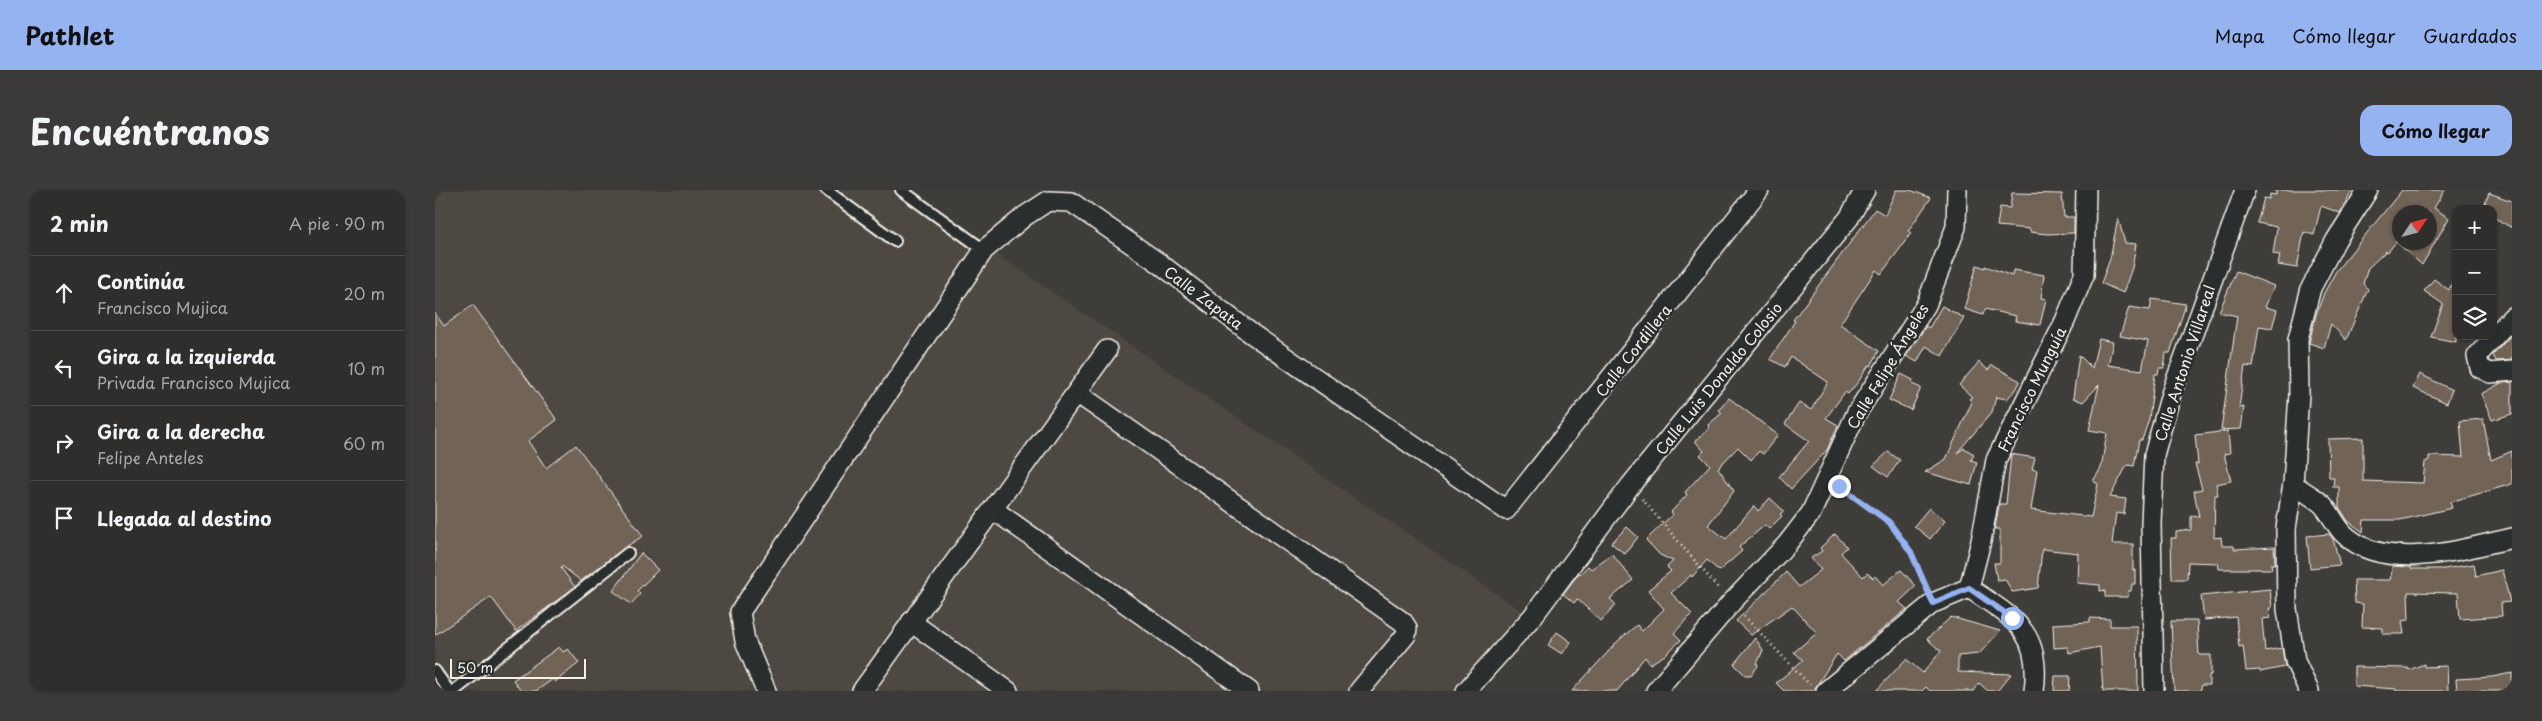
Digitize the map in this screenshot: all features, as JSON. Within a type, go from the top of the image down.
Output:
[{"type":"street","name":"Calle Cordillera","points":[[1506,510],[1759,190]]},
{"type":"street","name":"Calle Felipe Ángeles","points":[[1656,691],[1731,602],[1787,544],[1811,513],[1855,414],[1925,305],[1956,227],[1957,190]]},
{"type":"street","name":"Francisco Munguía","points":[[1969,588],[1981,541],[1996,460],[2065,321],[2084,275],[2086,190]]},
{"type":"street","name":"Calle Antonio Villareal","points":[[2154,691],[2151,523],[2154,455],[2171,394],[2245,190]]},
{"type":"street","points":[[2309,691],[2295,661],[2287,609],[2286,528],[2293,484],[2299,394],[2298,339],[2311,288],[2336,240],[2368,190]]},
{"type":"street","name":"Calle Luis Donaldo Colosio","points":[[1466,691],[1533,616],[1572,561],[1630,486],[1849,218],[1861,191]]},
{"type":"street","name":"Calle Zapata","points":[[766,691],[745,641],[740,612],[984,250],[1025,216],[1048,201],[1071,202],[1159,264],[1252,334],[1506,510]]},
{"type":"street","points":[[2512,317],[2477,356],[2480,368],[2490,373],[2512,371]]},
{"type":"street","points":[[862,691],[994,510],[1107,350]]},
{"type":"street","points":[[1077,393],[1403,622],[1407,628],[1406,635],[1359,691]]},
{"type":"street","points":[[2293,484],[2322,504],[2344,535],[2365,549],[2404,555],[2449,553],[2512,538]]},
{"type":"street","points":[[994,510],[1249,691]]},
{"type":"street","points":[[1826,691],[1933,603],[1969,588],[2012,618],[2029,638],[2035,658],[2034,691]]},
{"type":"street","points":[[911,622],[1008,691]]},
{"type":"lane","points":[[826,190],[895,241]]},
{"type":"lane","points":[[901,190],[984,250]]},
{"type":"lane","points":[[454,691],[628,553]]},
{"type":"lane","points":[[435,671],[449,691]]},
{"type":"path","points":[[1825,478],[1889,522],[1911,552],[1933,603]]},
{"type":"shaded area","points":[[435,190],[902,190],[1523,612],[1459,691],[435,691]]},
{"type":"building","points":[[1896,190],[1910,190],[1931,198],[1908,231],[1911,233],[1899,250],[1881,274],[1876,270],[1840,324],[1879,351],[1871,366],[1869,365],[1848,394],[1845,392],[1826,418],[1838,425],[1827,450],[1791,489],[1779,477],[1809,441],[1785,424],[1799,403],[1811,410],[1828,382],[1791,357],[1785,367],[1770,359],[1795,321],[1793,320],[1875,209],[1885,215]]},
{"type":"building","points":[[2276,190],[2352,190],[2340,213],[2321,206],[2314,235],[2304,232],[2297,268],[2278,265],[2280,255],[2273,254],[2277,227],[2257,223],[2264,198],[2269,199],[2270,194],[2276,195]]},
{"type":"building","points":[[2402,190],[2445,190],[2436,205],[2392,205],[2392,247],[2368,268],[2363,284],[2368,289],[2346,340],[2331,324],[2324,348],[2309,343],[2324,293],[2336,271]]},
{"type":"building","points":[[2012,193],[2062,194],[2064,217],[2074,217],[2074,233],[2047,234],[2030,232],[2030,229],[1997,226],[2000,207],[2010,208]]},
{"type":"building","points":[[2489,193],[2512,201],[2512,228],[2497,219],[2497,205],[2484,205]]},
{"type":"building","points":[[2437,210],[2449,218],[2437,239]]},
{"type":"building","points":[[2118,218],[2125,243],[2136,244],[2132,268],[2123,293],[2101,283],[2110,259]]},
{"type":"building","points":[[2405,250],[2431,250],[2422,265]]},
{"type":"building","points":[[1977,265],[2012,276],[2013,270],[2044,275],[2041,298],[2046,299],[2040,325],[2015,321],[2016,316],[1985,309],[1983,315],[1964,309]]},
{"type":"building","points":[[2236,271],[2274,286],[2265,307],[2277,310],[2272,328],[2259,326],[2253,367],[2245,366],[2239,408],[2244,407],[2241,429],[2221,430],[2237,316],[2219,312]]},
{"type":"building","points":[[2434,279],[2449,290],[2452,282],[2452,340],[2456,340],[2456,342],[2431,337],[2443,304],[2424,291]]},
{"type":"building","points":[[2152,299],[2186,304],[2170,353],[2166,353],[2164,368],[2159,368],[2158,374],[2155,374],[2149,419],[2142,440],[2139,440],[2134,466],[2127,465],[2110,497],[2126,499],[2124,514],[2116,513],[2112,544],[2133,544],[2135,584],[2132,584],[2131,591],[2128,591],[2128,597],[2105,597],[2105,590],[2100,591],[2100,585],[2077,583],[2078,553],[2042,549],[2038,588],[2012,592],[2005,579],[1997,580],[1994,563],[2000,563],[2000,529],[1995,529],[1999,504],[2006,504],[2011,454],[2035,458],[2032,469],[2037,470],[2031,510],[2091,517],[2098,484],[2093,481],[2101,468],[2107,433],[2089,430],[2099,385],[2083,402],[2073,398],[2079,355],[2092,368],[2099,339],[2113,342],[2108,365],[2142,370],[2148,341],[2120,336],[2129,307],[2150,310]]},
{"type":"building","points":[[473,305],[557,420],[528,441],[546,468],[576,445],[643,536],[581,581],[562,566],[561,568],[575,587],[516,631],[491,597],[435,635],[435,313],[444,326]]},
{"type":"building","points":[[1942,306],[1964,318],[1942,356],[1926,346],[1917,362],[1906,356],[1926,326],[1929,328]]},
{"type":"building","points":[[2512,334],[2512,360],[2496,361],[2493,355]]},
{"type":"building","points":[[1979,362],[1988,370],[1992,365],[2020,381],[2017,388],[2007,399],[1996,397],[1992,412],[1957,453],[1964,448],[1974,454],[1971,460],[1977,462],[1971,485],[1925,472],[1946,459],[1972,402],[1969,399],[1972,397],[1959,385]]},
{"type":"building","points":[[1901,374],[1913,380],[1912,384],[1921,388],[1911,410],[1889,400]]},
{"type":"building","points":[[2420,374],[2452,390],[2447,403],[2413,388]]},
{"type":"building","points":[[2512,382],[2512,414],[2492,420],[2481,394],[2501,383]]},
{"type":"building","points":[[1729,398],[1778,435],[1763,454],[1759,451],[1751,460],[1738,447],[1718,468],[1734,491],[1708,525],[1726,539],[1754,506],[1758,511],[1770,498],[1784,511],[1780,514],[1782,516],[1769,529],[1765,525],[1739,547],[1742,551],[1719,571],[1707,560],[1692,577],[1691,575],[1671,593],[1692,614],[1674,633],[1681,640],[1665,655],[1650,664],[1645,657],[1617,691],[1572,691],[1619,640],[1637,625],[1642,631],[1664,609],[1648,590],[1671,571],[1667,567],[1673,561],[1660,555],[1646,540],[1673,514],[1671,512],[1687,495],[1685,492],[1710,465],[1700,455],[1704,451],[1695,441],[1709,429],[1708,425],[1722,413],[1719,410]]},
{"type":"building","points":[[2483,419],[2491,460],[2512,451],[2512,484],[2450,502],[2452,508],[2400,520],[2364,520],[2363,532],[2348,521],[2339,507],[2339,487],[2333,487],[2334,477],[2329,477],[2328,439],[2363,438],[2363,481],[2423,483],[2425,462],[2429,460],[2429,456],[2463,457],[2460,421]]},
{"type":"building","points":[[2228,431],[2230,453],[2224,454],[2231,481],[2216,484],[2218,495],[2215,495],[2214,538],[2221,537],[2222,546],[2234,546],[2234,549],[2274,547],[2275,564],[2271,564],[2272,569],[2219,569],[2218,563],[2188,562],[2187,579],[2172,579],[2171,538],[2176,538],[2176,532],[2191,530],[2191,516],[2199,517],[2194,491],[2202,489],[2195,464],[2198,464],[2195,435]]},
{"type":"building","points":[[1888,452],[1900,460],[1888,477],[1873,466]]},
{"type":"building","points":[[1929,508],[1945,521],[1930,539],[1914,526]]},
{"type":"building","points":[[1627,527],[1638,537],[1625,554],[1611,543]]},
{"type":"building","points":[[1835,534],[1847,547],[1841,553],[1863,577],[1867,573],[1873,578],[1875,576],[1883,585],[1901,570],[1916,586],[1899,602],[1907,609],[1844,661],[1837,654],[1813,691],[1784,691],[1776,683],[1803,660],[1794,652],[1817,633],[1792,606],[1751,635],[1736,621],[1786,572],[1799,587],[1821,570],[1811,558],[1822,551],[1820,548]]},
{"type":"building","points":[[2329,534],[2333,539],[2340,565],[2310,568],[2307,536]]},
{"type":"building","points":[[641,553],[658,570],[637,591],[640,594],[631,604],[613,591]]},
{"type":"building","points":[[1612,554],[1633,580],[1610,599],[1616,605],[1601,621],[1577,599],[1574,603],[1563,594],[1579,573],[1588,566],[1591,569]]},
{"type":"building","points":[[2474,564],[2476,576],[2502,570],[2510,602],[2501,603],[2502,616],[2460,619],[2458,593],[2408,592],[2409,620],[2402,621],[2404,634],[2383,634],[2383,628],[2362,627],[2363,604],[2355,603],[2354,580],[2390,580],[2393,566],[2411,567],[2411,569],[2444,569]]},
{"type":"building","points":[[2270,589],[2272,608],[2269,608],[2270,618],[2262,619],[2265,651],[2282,648],[2285,667],[2260,672],[2260,670],[2246,671],[2243,646],[2239,647],[2236,617],[2204,620],[2201,596]]},
{"type":"building","points":[[1951,617],[2000,631],[1979,654],[1958,656],[1958,672],[2011,674],[1997,691],[1988,691],[1979,683],[1973,691],[1930,691],[1926,687],[1922,691],[1876,691],[1906,659],[1923,673],[1941,651],[1927,639]]},
{"type":"building","points":[[2090,618],[2110,619],[2110,626],[2137,626],[2138,691],[2103,691],[2100,647],[2069,653],[2068,647],[2054,648],[2053,624],[2090,622]]},
{"type":"building","points":[[2171,621],[2197,621],[2199,655],[2211,655],[2209,685],[2202,685],[2200,691],[2174,691]]},
{"type":"building","points":[[1557,632],[1571,642],[1562,654],[1548,645]]},
{"type":"building","points":[[1755,638],[1763,650],[1757,664],[1758,666],[1751,675],[1745,675],[1734,664]]},
{"type":"building","points":[[559,647],[563,652],[568,649],[579,663],[555,682],[553,679],[536,691],[521,691],[513,680]]},
{"type":"building","points":[[2424,664],[2424,667],[2447,666],[2448,691],[2396,691],[2396,689],[2354,686],[2354,667],[2408,668],[2409,670]]},
{"type":"building","points":[[2512,673],[2512,689],[2505,691],[2457,691],[2456,679],[2492,677]]},
{"type":"building","points":[[2055,676],[2070,676],[2069,691],[2054,691]]},
{"type":"route","points":[[1839,486],[1889,522],[1911,552],[1933,603],[1969,588],[2012,618]]}]
